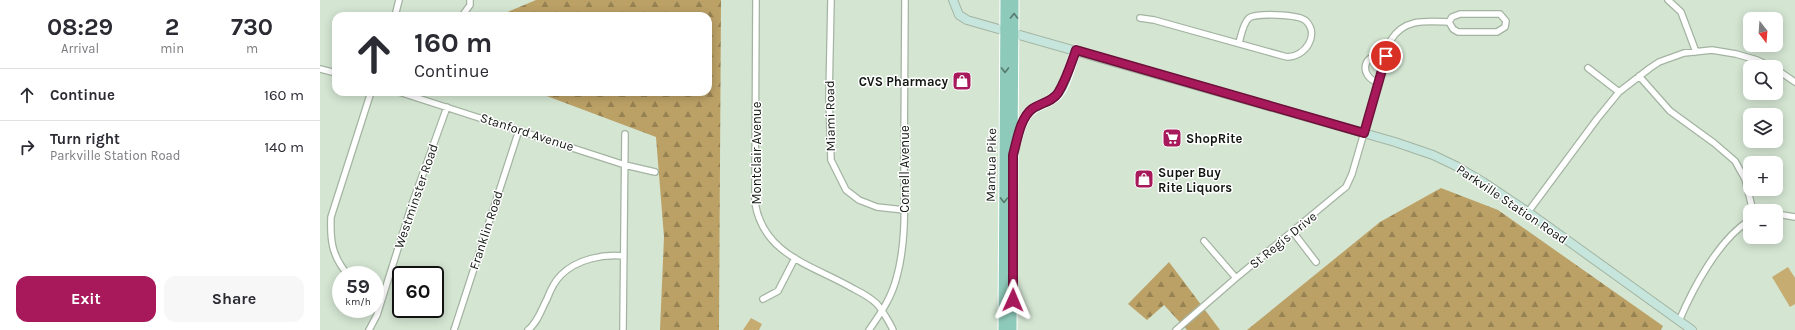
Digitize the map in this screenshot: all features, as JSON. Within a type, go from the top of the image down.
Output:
[{"type":"main road","name":"Parkville Station Road","points":[[953,0],[956,9],[962,18],[1418,149],[1451,164],[1483,182],[1528,212],[1692,330]]},
{"type":"main road","name":"Mantua Pike","points":[[1006,0],[1009,32],[1013,155],[1012,330]]},
{"type":"main road","name":"Mantua Pike","points":[[1003,330],[1009,32],[1014,0]]},
{"type":"main road","points":[[1013,155],[1024,120],[1032,109],[1044,104],[1058,95],[1068,74],[1076,50]]},
{"type":"street","points":[[396,12],[399,0]]},
{"type":"street","points":[[465,12],[470,5],[470,0]]},
{"type":"street","name":"Montclair Avenue","points":[[756,0],[755,203],[762,228],[778,247],[865,295],[877,304],[894,330]]},
{"type":"street","name":"Miami Road","points":[[831,0],[831,160],[846,190],[851,195],[868,204],[886,209],[904,210]]},
{"type":"street","name":"Cornell Avenue","points":[[869,330],[882,313],[897,277],[902,254],[904,210],[905,0]]},
{"type":"street","points":[[1668,0],[1681,12],[1696,52]]},
{"type":"street","points":[[1460,14],[1498,14],[1504,18],[1506,23],[1503,29],[1497,32],[1458,32],[1453,29],[1449,22],[1452,17],[1460,14]]},
{"type":"street","points":[[1140,18],[1154,20],[1290,57],[1297,55],[1306,48],[1310,42],[1311,31],[1306,21],[1297,16],[1256,15],[1249,18],[1245,22],[1239,43]]},
{"type":"street","name":"St Regis Drive","points":[[1176,330],[1346,187],[1352,174],[1386,56],[1394,35],[1406,25],[1422,21],[1449,22]]},
{"type":"street","points":[[1528,212],[1597,119],[1619,92],[1659,62],[1684,53],[1721,50],[1757,60]]},
{"type":"street","points":[[1379,83],[1369,77],[1366,72],[1366,64],[1371,58],[1376,56],[1386,56]]},
{"type":"street","points":[[320,68],[332,71]]},
{"type":"street","points":[[1588,68],[1619,92]]},
{"type":"street","points":[[1783,74],[1795,82]]},
{"type":"street","points":[[1639,76],[1670,111],[1714,143],[1734,160],[1747,185],[1751,204]]},
{"type":"street","points":[[340,266],[333,250],[331,217],[370,96]]},
{"type":"street","name":"Stanford Avenue","points":[[412,96],[625,165],[654,172]]},
{"type":"street","name":"Westminster Road","points":[[384,293],[412,204],[447,107]]},
{"type":"street","name":"Franklin Road","points":[[454,330],[519,130]]},
{"type":"street","points":[[623,330],[625,134]]},
{"type":"street","points":[[1783,215],[1795,217]]},
{"type":"street","points":[[1679,321],[1693,290],[1727,240],[1743,226]]},
{"type":"street","points":[[1293,232],[1316,262]]},
{"type":"street","points":[[1204,241],[1236,278]]},
{"type":"street","points":[[528,330],[539,316],[553,286],[561,275],[573,266],[598,257],[613,255],[624,256]]},
{"type":"street","points":[[763,299],[778,291],[796,258]]},
{"type":"street","name":"Westminster Road","points":[[369,330],[375,318]]},
{"type":"green space","points":[[536,0],[721,0],[719,330],[660,330],[664,237],[656,137],[547,96],[712,96],[712,12],[508,12]]},
{"type":"green space","points":[[1441,188],[1498,210],[1663,326],[1661,330],[1247,330],[1380,222]]},
{"type":"green space","points":[[1169,262],[1220,330],[1187,330],[1164,305],[1147,320],[1128,304]]},
{"type":"shaded area","points":[[1788,267],[1795,278],[1795,304],[1790,307],[1772,277]]},
{"type":"shaded area","points":[[751,318],[762,324],[759,330],[743,330]]},
{"type":"place","name":"CVS Pharmacy","points":[[962,81]]},
{"type":"place","name":"ShopRite","points":[[1172,138]]},
{"type":"place","name":"Super Buy Rite Liquors","points":[[1144,179]]},
{"type":"route","points":[[1013,300],[1013,155],[1024,120],[1032,109],[1044,104],[1058,95],[1068,74],[1076,50],[1364,133],[1386,56]]}]
